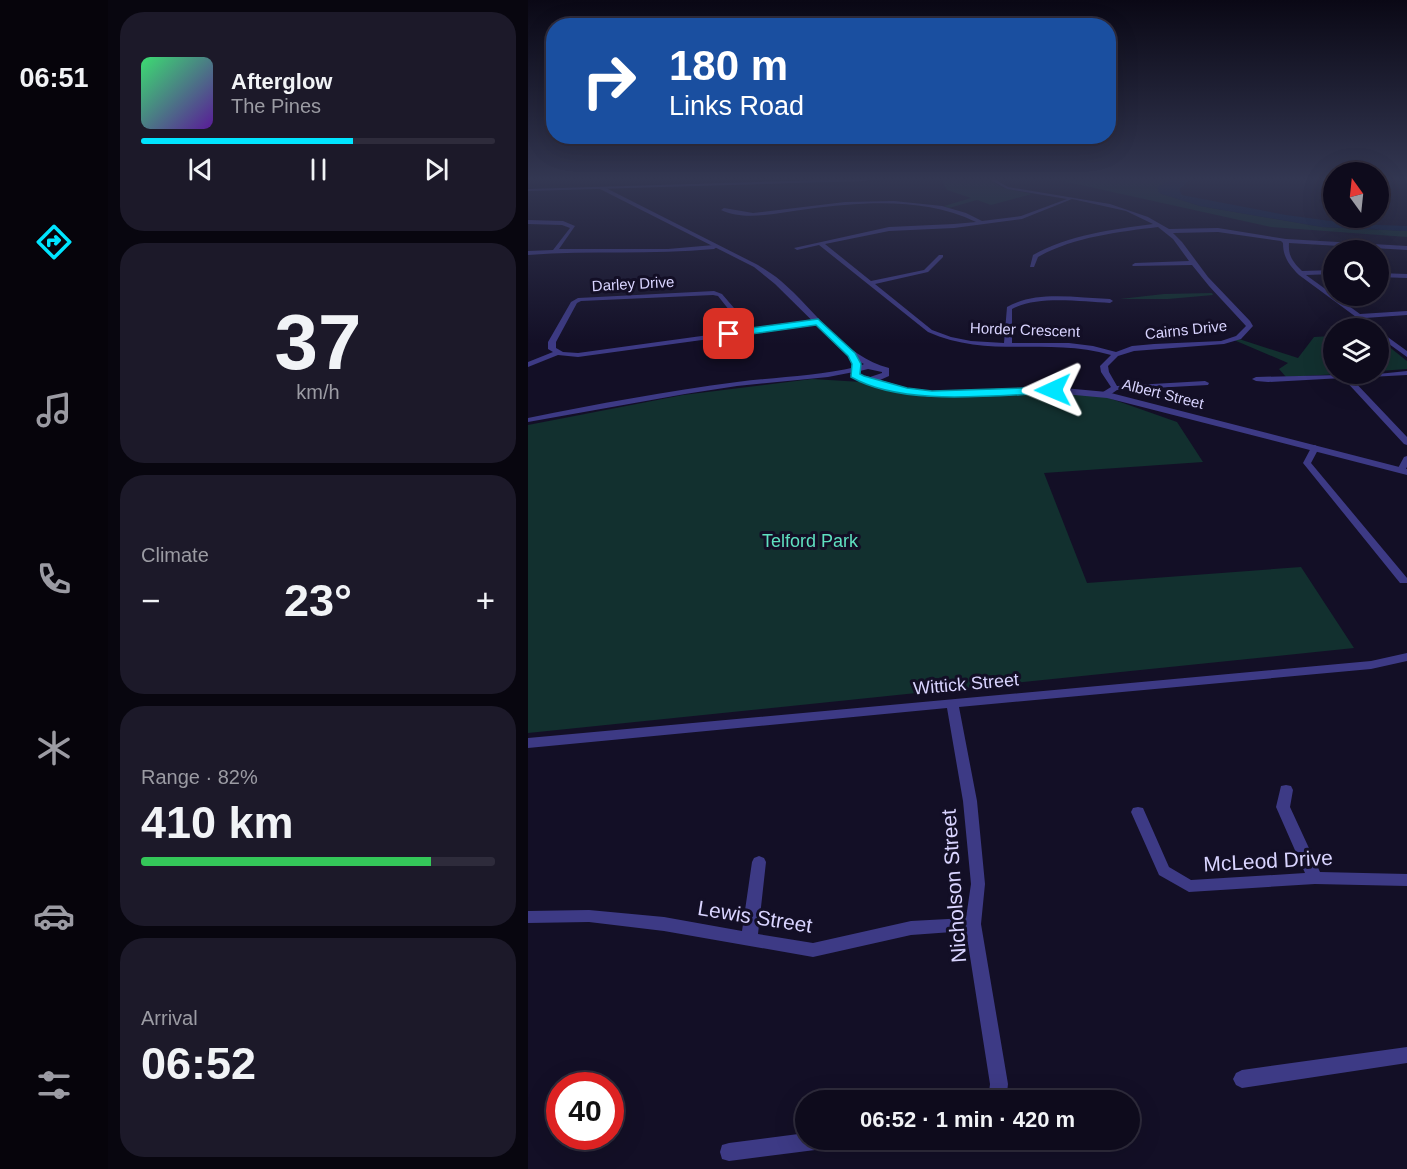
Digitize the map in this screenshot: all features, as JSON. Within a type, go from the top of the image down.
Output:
[{"type":"street","points":[[556,250],[567,235]]},
{"type":"street","points":[[690,235],[756,267],[778,282],[852,355],[857,369],[854,375],[864,379]]},
{"type":"street","points":[[797,248],[863,235]]},
{"type":"street","points":[[1032,266],[1035,256],[1049,248],[1098,235]]},
{"type":"street","name":"Cairns Drive","points":[[1116,354],[1142,348],[1216,343],[1238,338],[1245,334],[1250,326],[1193,263],[1187,250],[1171,235]]},
{"type":"street","points":[[1245,235],[1284,241],[1407,248]]},
{"type":"street","points":[[1284,241],[1287,257],[1301,273],[1336,303],[1361,318]]},
{"type":"street","name":"Horder Crescent","points":[[820,244],[936,335],[968,343],[1072,344],[1116,354]]},
{"type":"street","points":[[528,253],[556,250],[685,251],[714,247]]},
{"type":"street","points":[[870,283],[926,271],[941,256]]},
{"type":"street","points":[[1135,266],[1193,263]]},
{"type":"street","points":[[1301,273],[1323,272]]},
{"type":"street","points":[[1389,275],[1407,276]]},
{"type":"street","name":"Darley Drive","points":[[559,352],[552,349],[552,342],[574,302],[580,300],[714,293],[720,295],[750,331]]},
{"type":"street","points":[[1008,343],[1009,308],[1015,304],[1029,301],[1110,302]]},
{"type":"street","points":[[1358,316],[1407,313]]},
{"type":"street","points":[[528,365],[559,352],[578,356],[596,354],[818,322]]},
{"type":"street","points":[[1389,342],[1407,355]]},
{"type":"street","points":[[1116,354],[1104,366],[1111,392],[1205,383]]},
{"type":"street","points":[[852,355],[886,370],[887,381],[907,391]]},
{"type":"street","points":[[528,420],[679,392],[822,375],[874,366]]},
{"type":"street","points":[[1389,374],[1407,373]]},
{"type":"street","points":[[822,375],[864,379],[886,375]]},
{"type":"street","points":[[1256,378],[1268,380],[1323,377]]},
{"type":"street","name":"Albert Street","points":[[864,379],[907,391],[954,394],[1053,390],[1111,392],[1404,471]]},
{"type":"street","points":[[1353,384],[1407,442]]},
{"type":"street","points":[[1314,448],[1307,462],[1402,582]]},
{"type":"street","points":[[1404,471],[1407,459]]},
{"type":"street","name":"Wittick Street","points":[[528,742],[1371,664],[1407,657]]},
{"type":"street","name":"Nicholson Street","points":[[952,704],[969,801],[978,885],[973,924],[998,1090]]},
{"type":"street","points":[[1286,790],[1283,807],[1315,878]]},
{"type":"street","name":"McLeod Drive","points":[[1138,812],[1164,871],[1189,886],[1315,878],[1407,880]]},
{"type":"street","points":[[749,940],[759,862]]},
{"type":"street","name":"Lewis Street","points":[[528,917],[590,916],[664,924],[813,950],[911,928],[973,924]]},
{"type":"street","points":[[1242,1079],[1407,1055]]},
{"type":"street","points":[[729,1152],[795,1144]]},
{"type":"green space","points":[[1374,235],[1407,235],[1407,237]]},
{"type":"green space","points":[[1212,293],[1213,295],[1168,299],[1120,299],[1164,294]]},
{"type":"green space","points":[[1314,337],[1323,337],[1323,375],[1286,377],[1279,369],[1288,363],[1234,340],[1239,339],[1298,358]]},
{"type":"green space","points":[[1389,347],[1407,361],[1407,369],[1389,370]]},
{"type":"green space","name":"Telford Park","points":[[812,379],[875,383],[905,394],[953,397],[1043,392],[1106,397],[1177,422],[1203,462],[1044,473],[1087,583],[1301,567],[1354,648],[528,733],[528,425],[683,395]]},
{"type":"route","points":[[729,334],[818,322],[852,355],[857,364],[854,375],[890,387],[932,394],[1053,390]]}]
